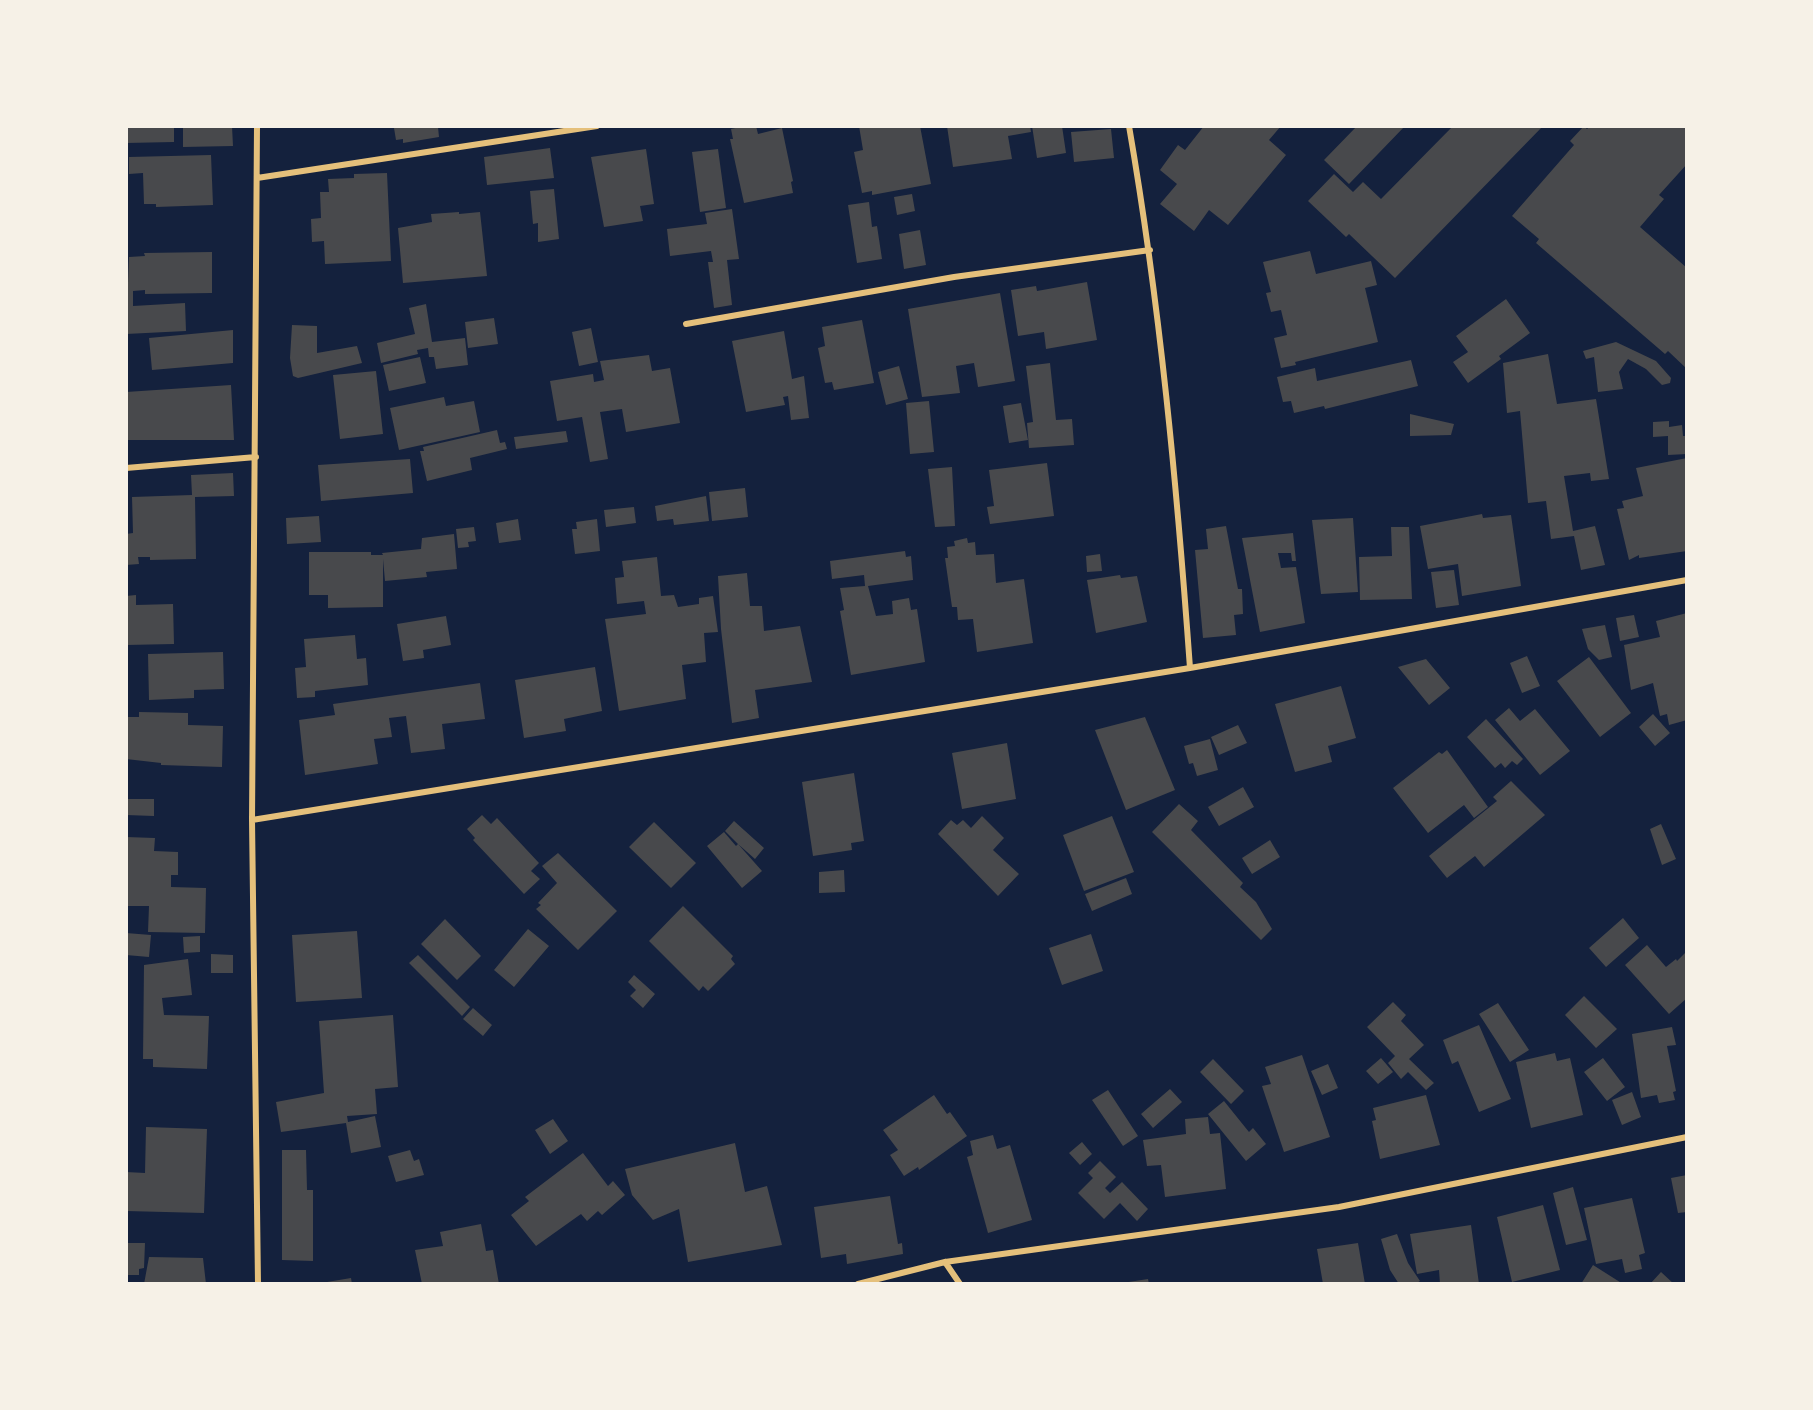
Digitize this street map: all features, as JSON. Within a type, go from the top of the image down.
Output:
[{"type":"street","points":[[257,126],[252,820],[258,1284]]},
{"type":"street","points":[[257,178],[597,126]]},
{"type":"street","points":[[1129,126],[1150,250],[1169,417],[1190,668]]},
{"type":"street","points":[[686,324],[954,277],[1150,250]]},
{"type":"street","points":[[126,468],[256,457]]},
{"type":"street","points":[[252,820],[1190,668],[1687,580]]},
{"type":"street","points":[[858,1284],[945,1262],[1339,1207],[1687,1137]]},
{"type":"street","points":[[945,1262],[960,1284]]},
{"type":"building","points":[[126,126],[174,126],[174,142],[126,143]]},
{"type":"building","points":[[183,126],[232,126],[233,146],[183,147]]},
{"type":"building","points":[[756,126],[758,134],[782,128],[793,181],[791,182],[793,193],[744,203],[730,139],[733,139],[731,129]]},
{"type":"building","points":[[859,126],[920,126],[931,184],[872,195],[872,191],[862,193],[854,152],[863,150]]},
{"type":"building","points":[[947,126],[1030,126],[1031,132],[1008,136],[1012,159],[953,167]]},
{"type":"building","points":[[1032,126],[1062,126],[1066,153],[1037,158]]},
{"type":"building","points":[[1204,126],[1281,126],[1269,140],[1286,155],[1228,225],[1209,210],[1194,231],[1160,204],[1177,184],[1160,170],[1178,145],[1185,150]]},
{"type":"building","points":[[1357,126],[1405,126],[1349,184],[1324,160]]},
{"type":"building","points":[[1453,126],[1543,126],[1395,278],[1349,234],[1346,237],[1308,201],[1334,174],[1353,192],[1363,182],[1381,199]]},
{"type":"building","points":[[1584,126],[1587,129],[1590,126],[1687,126],[1687,164],[1659,195],[1664,199],[1640,227],[1687,268],[1687,369],[1668,351],[1665,354],[1536,243],[1539,239],[1512,216],[1574,145],[1570,141]]},
{"type":"building","points":[[438,127],[439,137],[403,143],[403,139],[396,140],[394,128]]},
{"type":"building","points":[[1111,129],[1114,158],[1074,162],[1071,132]]},
{"type":"building","points":[[550,148],[554,178],[487,185],[484,157]]},
{"type":"building","points":[[646,149],[654,204],[640,206],[643,221],[604,227],[591,157]]},
{"type":"building","points":[[718,149],[726,208],[700,212],[692,152]]},
{"type":"building","points":[[211,155],[213,205],[156,207],[156,204],[144,204],[143,173],[129,174],[129,157]]},
{"type":"building","points":[[387,173],[391,261],[325,264],[324,241],[312,242],[311,219],[321,218],[320,192],[329,192],[328,179],[354,178],[354,174]]},
{"type":"building","points":[[554,189],[559,239],[538,242],[538,223],[533,224],[530,191]]},
{"type":"building","points":[[912,194],[915,211],[897,215],[894,197]]},
{"type":"building","points":[[869,202],[872,227],[877,226],[882,259],[857,263],[848,205]]},
{"type":"building","points":[[732,209],[739,259],[727,260],[732,305],[714,308],[708,262],[713,262],[711,251],[670,256],[667,229],[707,224],[705,213]]},
{"type":"building","points":[[459,212],[459,214],[480,212],[487,276],[403,283],[398,228],[432,222],[431,214]]},
{"type":"building","points":[[920,230],[926,265],[904,269],[899,234]]},
{"type":"building","points":[[1310,251],[1316,274],[1371,261],[1377,285],[1365,288],[1378,342],[1295,362],[1296,365],[1281,368],[1274,338],[1287,335],[1281,310],[1271,312],[1266,293],[1271,292],[1263,262]]},
{"type":"building","points":[[212,252],[212,293],[145,294],[145,290],[133,291],[133,306],[185,303],[186,331],[126,334],[129,257],[145,256],[144,253]]},
{"type":"building","points":[[1087,282],[1097,340],[1046,349],[1044,332],[1018,336],[1011,290],[1036,286],[1037,291]]},
{"type":"building","points":[[1000,293],[1015,381],[978,387],[974,363],[956,366],[960,393],[922,397],[908,309]]},
{"type":"building","points":[[1506,299],[1530,333],[1499,356],[1501,359],[1468,383],[1453,362],[1468,352],[1456,336]]},
{"type":"building","points":[[426,304],[432,342],[465,338],[468,365],[436,369],[434,357],[429,357],[428,348],[417,350],[418,354],[381,363],[377,343],[415,334],[409,308]]},
{"type":"building","points":[[494,318],[498,344],[468,348],[465,322]]},
{"type":"building","points":[[862,320],[874,383],[834,390],[832,382],[825,383],[818,348],[825,346],[822,327]]},
{"type":"building","points":[[292,325],[317,326],[317,353],[357,346],[362,363],[298,378],[293,376],[290,358]]},
{"type":"building","points":[[591,328],[598,362],[579,366],[572,332]]},
{"type":"building","points":[[233,330],[233,363],[152,370],[149,338]]},
{"type":"building","points":[[784,331],[792,379],[804,376],[809,418],[791,420],[788,396],[783,397],[785,405],[746,412],[732,341]]},
{"type":"building","points":[[1616,342],[1656,361],[1671,378],[1670,383],[1662,385],[1646,369],[1628,359],[1619,372],[1623,389],[1598,392],[1594,357],[1586,359],[1583,351]]},
{"type":"building","points":[[1548,354],[1557,404],[1596,399],[1609,479],[1591,481],[1590,473],[1564,476],[1573,531],[1595,526],[1605,565],[1581,570],[1574,536],[1551,539],[1546,501],[1528,503],[1520,411],[1507,413],[1503,363]]},
{"type":"building","points":[[649,355],[652,371],[670,368],[680,423],[626,432],[622,409],[600,412],[608,459],[590,462],[582,417],[557,421],[550,381],[593,374],[594,382],[604,380],[600,361]]},
{"type":"building","points":[[420,357],[426,383],[389,391],[383,365]]},
{"type":"building","points":[[1411,360],[1418,386],[1325,409],[1324,406],[1294,413],[1291,401],[1283,402],[1277,377],[1315,368],[1317,381]]},
{"type":"building","points":[[1050,363],[1056,420],[1072,419],[1074,445],[1029,448],[1027,423],[1033,422],[1026,366]]},
{"type":"building","points":[[899,366],[908,399],[886,405],[878,372]]},
{"type":"building","points":[[376,371],[383,434],[340,439],[333,375]]},
{"type":"building","points":[[231,385],[234,440],[127,440],[126,392]]},
{"type":"building","points":[[444,397],[446,406],[474,401],[480,432],[399,450],[390,408]]},
{"type":"building","points":[[929,401],[934,452],[910,454],[906,403]]},
{"type":"building","points":[[1021,403],[1028,440],[1009,443],[1003,406]]},
{"type":"building","points":[[1410,414],[1454,424],[1451,435],[1410,436]]},
{"type":"building","points":[[1669,421],[1669,427],[1682,425],[1683,436],[1687,436],[1687,454],[1668,455],[1668,436],[1653,437],[1653,422]]},
{"type":"building","points":[[497,430],[500,443],[505,442],[507,449],[470,458],[472,470],[427,481],[420,451],[424,451],[423,447]]},
{"type":"building","points":[[566,431],[568,442],[516,449],[514,437]]},
{"type":"building","points":[[1687,458],[1687,551],[1639,558],[1639,555],[1629,560],[1617,509],[1624,508],[1622,501],[1643,496],[1636,468]]},
{"type":"building","points":[[410,459],[413,493],[321,501],[318,465]]},
{"type":"building","points":[[1047,463],[1054,516],[990,524],[987,507],[994,506],[989,470]]},
{"type":"building","points":[[952,467],[955,526],[935,527],[928,469]]},
{"type":"building","points":[[233,473],[234,496],[195,497],[196,559],[150,560],[150,557],[138,557],[139,564],[126,565],[126,534],[133,533],[132,497],[192,495],[191,475]]},
{"type":"building","points":[[745,488],[748,517],[712,521],[709,492]]},
{"type":"building","points":[[706,496],[709,521],[674,525],[673,519],[657,521],[655,506]]},
{"type":"building","points":[[634,507],[636,523],[606,527],[604,510]]},
{"type":"building","points":[[1482,514],[1483,518],[1511,515],[1521,586],[1462,596],[1458,564],[1428,569],[1420,526]]},
{"type":"building","points":[[319,516],[321,542],[287,544],[286,518]]},
{"type":"building","points":[[1353,518],[1358,592],[1321,594],[1312,520]]},
{"type":"building","points":[[518,519],[521,540],[499,543],[496,523]]},
{"type":"building","points":[[597,519],[600,551],[575,554],[572,529],[577,529],[576,522]]},
{"type":"building","points":[[1226,526],[1238,589],[1242,589],[1243,614],[1234,615],[1236,635],[1203,638],[1195,550],[1208,549],[1206,529]]},
{"type":"building","points":[[474,527],[476,541],[468,542],[469,547],[458,548],[456,529]]},
{"type":"building","points":[[1391,527],[1409,527],[1412,599],[1360,600],[1359,557],[1392,556]]},
{"type":"building","points":[[1293,533],[1296,561],[1292,561],[1291,553],[1278,553],[1281,568],[1296,567],[1305,623],[1260,632],[1242,538]]},
{"type":"building","points":[[454,534],[457,569],[426,572],[427,577],[385,581],[383,559],[383,607],[328,608],[328,595],[309,595],[309,552],[371,552],[371,555],[383,555],[382,553],[421,549],[422,538]]},
{"type":"building","points":[[967,538],[968,543],[975,542],[976,555],[994,554],[996,583],[1024,579],[1033,643],[977,652],[973,619],[958,620],[957,607],[952,607],[945,558],[948,558],[947,547],[955,546],[954,541]]},
{"type":"building","points":[[905,551],[906,557],[911,556],[913,580],[868,586],[876,616],[893,614],[892,601],[909,598],[911,610],[917,609],[925,662],[851,675],[840,611],[844,610],[840,588],[865,586],[864,575],[832,579],[830,561]]},
{"type":"building","points":[[1100,554],[1102,571],[1087,572],[1086,556]]},
{"type":"building","points":[[657,557],[661,596],[674,595],[678,607],[699,604],[699,598],[713,596],[718,632],[704,633],[706,662],[682,665],[686,699],[619,711],[605,619],[646,614],[644,601],[617,604],[615,578],[624,577],[622,561]]},
{"type":"building","points":[[1454,570],[1459,605],[1436,608],[1431,572]]},
{"type":"building","points":[[747,573],[750,606],[762,606],[764,631],[800,626],[812,682],[755,690],[759,718],[732,723],[721,629],[718,576]]},
{"type":"building","points":[[1120,575],[1121,578],[1137,576],[1147,622],[1096,633],[1087,580]]},
{"type":"building","points":[[136,595],[136,605],[173,604],[174,644],[126,645],[126,596]]},
{"type":"building","points":[[1687,613],[1687,720],[1669,725],[1667,714],[1660,716],[1653,683],[1631,690],[1624,645],[1660,637],[1656,621]]},
{"type":"building","points":[[1634,615],[1639,637],[1620,641],[1616,618]]},
{"type":"building","points":[[446,616],[451,645],[423,650],[424,658],[403,661],[397,624]]},
{"type":"building","points":[[1605,625],[1612,657],[1599,660],[1588,649],[1582,629]]},
{"type":"building","points":[[355,635],[357,659],[366,658],[368,685],[315,691],[315,697],[297,698],[295,668],[306,667],[304,639]]},
{"type":"building","points":[[223,652],[224,689],[194,690],[194,698],[149,700],[148,654]]},
{"type":"building","points":[[1527,656],[1540,686],[1522,693],[1510,663]]},
{"type":"building","points":[[1589,657],[1631,713],[1600,737],[1557,681]]},
{"type":"building","points":[[1426,659],[1450,688],[1429,705],[1398,667]]},
{"type":"building","points":[[595,667],[602,711],[564,719],[566,731],[524,738],[515,680]]},
{"type":"building","points":[[480,683],[485,719],[442,724],[445,749],[411,753],[406,716],[389,718],[392,737],[374,739],[378,764],[305,775],[299,720],[335,715],[333,704]]},
{"type":"building","points":[[1341,686],[1356,738],[1328,746],[1332,762],[1295,772],[1275,704]]},
{"type":"building","points":[[1509,708],[1520,721],[1535,709],[1570,751],[1540,775],[1495,720]]},
{"type":"building","points":[[139,712],[188,713],[188,725],[223,726],[222,767],[161,765],[161,763],[126,759],[126,717],[139,717]]},
{"type":"building","points":[[1653,714],[1670,733],[1655,746],[1639,727]]},
{"type":"building","points":[[1145,717],[1175,790],[1126,810],[1095,730]]},
{"type":"building","points":[[1486,719],[1523,759],[1517,765],[1512,761],[1505,768],[1501,763],[1495,768],[1467,737]]},
{"type":"building","points":[[1238,725],[1247,743],[1219,755],[1211,737]]},
{"type":"building","points":[[1210,739],[1218,770],[1197,776],[1193,763],[1189,764],[1184,746]]},
{"type":"building","points":[[1007,743],[1016,799],[962,809],[952,753]]},
{"type":"building","points":[[1447,750],[1488,807],[1474,818],[1464,805],[1428,833],[1393,788],[1439,752],[1442,754]]},
{"type":"building","points":[[854,773],[864,841],[851,843],[852,850],[813,856],[802,782]]},
{"type":"building","points":[[1511,781],[1545,815],[1484,867],[1475,856],[1447,878],[1429,856],[1497,801],[1493,797]]},
{"type":"building","points":[[1243,787],[1254,807],[1219,826],[1208,807]]},
{"type":"building","points":[[126,799],[154,799],[154,816],[126,815]]},
{"type":"building","points":[[1179,804],[1198,821],[1191,830],[1243,883],[1240,887],[1256,902],[1272,929],[1261,940],[1152,832]]},
{"type":"building","points":[[482,815],[491,824],[497,818],[539,863],[531,871],[540,879],[524,894],[473,840],[475,838],[467,829]]},
{"type":"building","points":[[982,816],[1004,838],[993,850],[1019,874],[998,896],[938,834],[951,820],[957,825],[963,820],[971,828]]},
{"type":"building","points":[[1112,816],[1134,872],[1084,891],[1063,835]]},
{"type":"building","points":[[734,821],[764,848],[755,859],[725,831]]},
{"type":"building","points":[[654,822],[696,863],[671,888],[629,847]]},
{"type":"building","points":[[1661,824],[1676,859],[1662,865],[1650,829]]},
{"type":"building","points":[[724,832],[736,846],[738,844],[762,871],[742,888],[707,846]]},
{"type":"building","points":[[126,837],[155,838],[154,851],[178,852],[178,875],[171,875],[171,887],[206,888],[205,933],[148,932],[149,906],[126,906]]},
{"type":"building","points":[[1270,840],[1280,857],[1252,874],[1242,858]]},
{"type":"building","points":[[558,853],[617,911],[578,950],[536,909],[541,905],[538,903],[557,883],[542,866]]},
{"type":"building","points":[[844,870],[845,892],[819,893],[819,872]]},
{"type":"building","points":[[1126,878],[1132,894],[1092,911],[1085,894]]},
{"type":"building","points":[[683,906],[733,956],[731,959],[735,964],[708,991],[703,986],[699,991],[649,941]]},
{"type":"building","points":[[1623,918],[1639,938],[1606,967],[1589,948]]},
{"type":"building","points":[[445,919],[481,956],[457,980],[421,944]]},
{"type":"building","points":[[528,929],[549,946],[514,987],[494,970]]},
{"type":"building","points":[[357,931],[362,998],[296,1002],[292,935]]},
{"type":"building","points":[[126,933],[151,935],[149,957],[126,955]]},
{"type":"building","points":[[1091,934],[1103,971],[1062,985],[1049,948]]},
{"type":"building","points":[[200,936],[200,952],[184,953],[183,937]]},
{"type":"building","points":[[1647,945],[1666,967],[1676,959],[1677,961],[1687,951],[1687,998],[1669,1014],[1625,965]]},
{"type":"building","points":[[211,954],[233,955],[233,973],[211,973]]},
{"type":"building","points":[[418,955],[470,1007],[462,1016],[409,963]]},
{"type":"building","points":[[188,959],[192,995],[162,998],[164,1015],[209,1016],[207,1069],[153,1067],[153,1059],[143,1059],[144,965]]},
{"type":"building","points":[[634,975],[655,994],[643,1008],[630,996],[636,990],[628,982]]},
{"type":"building","points":[[1584,996],[1617,1029],[1596,1048],[1565,1015]]},
{"type":"building","points":[[1393,1002],[1406,1015],[1401,1021],[1424,1045],[1409,1059],[1434,1083],[1426,1090],[1408,1072],[1401,1079],[1388,1063],[1395,1056],[1367,1027]]},
{"type":"building","points":[[1498,1003],[1529,1050],[1510,1062],[1479,1014]]},
{"type":"building","points":[[473,1008],[492,1025],[483,1036],[463,1019]]},
{"type":"building","points":[[393,1015],[398,1087],[375,1089],[377,1114],[347,1116],[348,1122],[375,1116],[381,1147],[351,1153],[346,1123],[281,1132],[276,1102],[324,1093],[319,1021]]},
{"type":"building","points":[[1479,1025],[1511,1099],[1479,1112],[1458,1061],[1452,1064],[1443,1040]]},
{"type":"building","points":[[1672,1027],[1676,1045],[1667,1046],[1676,1091],[1673,1092],[1675,1100],[1659,1103],[1657,1095],[1641,1098],[1632,1034]]},
{"type":"building","points":[[1555,1053],[1557,1061],[1570,1058],[1583,1115],[1531,1128],[1516,1062]]},
{"type":"building","points":[[1302,1055],[1330,1137],[1284,1152],[1262,1086],[1271,1084],[1265,1067]]},
{"type":"building","points":[[1381,1058],[1393,1072],[1378,1084],[1366,1071]]},
{"type":"building","points":[[1603,1058],[1625,1087],[1607,1101],[1584,1072]]},
{"type":"building","points":[[1213,1059],[1244,1091],[1231,1104],[1200,1072]]},
{"type":"building","points":[[1328,1064],[1338,1088],[1322,1095],[1311,1071]]},
{"type":"building","points":[[1170,1089],[1182,1102],[1153,1128],[1141,1114]]},
{"type":"building","points":[[1108,1090],[1138,1136],[1123,1146],[1092,1100]]},
{"type":"building","points":[[1632,1092],[1641,1117],[1622,1125],[1612,1100]]},
{"type":"building","points":[[934,1095],[947,1114],[950,1112],[967,1136],[919,1170],[918,1167],[904,1176],[890,1155],[898,1150],[883,1130]]},
{"type":"building","points":[[1426,1095],[1440,1145],[1380,1159],[1372,1121],[1376,1120],[1373,1108]]},
{"type":"building","points":[[1224,1101],[1249,1132],[1253,1128],[1266,1144],[1246,1161],[1208,1114]]},
{"type":"building","points":[[1208,1117],[1210,1134],[1220,1133],[1226,1189],[1165,1197],[1161,1165],[1147,1166],[1143,1140],[1186,1134],[1185,1119]]},
{"type":"building","points":[[553,1119],[568,1141],[550,1154],[535,1130]]},
{"type":"building","points":[[146,1127],[207,1129],[204,1213],[126,1211],[126,1172],[145,1173]]},
{"type":"building","points":[[993,1135],[997,1149],[1010,1145],[1032,1220],[988,1233],[967,1157],[973,1155],[970,1141]]},
{"type":"building","points":[[1082,1142],[1092,1154],[1080,1165],[1069,1153]]},
{"type":"building","points":[[735,1143],[745,1192],[767,1186],[782,1245],[688,1262],[679,1209],[653,1220],[632,1195],[625,1169]]},
{"type":"building","points":[[282,1150],[306,1150],[307,1190],[313,1190],[313,1261],[282,1260]]},
{"type":"building","points":[[410,1150],[414,1161],[419,1159],[424,1175],[396,1182],[388,1156]]},
{"type":"building","points":[[583,1153],[608,1186],[613,1181],[625,1195],[602,1215],[598,1211],[587,1221],[581,1214],[536,1246],[511,1215],[529,1201],[525,1197]]},
{"type":"building","points":[[1100,1161],[1116,1177],[1105,1188],[1110,1193],[1122,1182],[1148,1209],[1137,1221],[1120,1203],[1104,1219],[1078,1193],[1093,1178],[1088,1173]]},
{"type":"building","points":[[1687,1175],[1687,1212],[1678,1213],[1671,1178]]},
{"type":"building","points":[[1573,1187],[1587,1240],[1566,1245],[1553,1193]]},
{"type":"building","points":[[890,1196],[898,1244],[902,1243],[903,1254],[847,1264],[846,1254],[821,1258],[814,1207]]},
{"type":"building","points":[[1632,1198],[1645,1253],[1639,1255],[1642,1269],[1625,1273],[1622,1259],[1596,1264],[1584,1208]]},
{"type":"building","points":[[1543,1205],[1560,1270],[1512,1282],[1497,1217]]},
{"type":"building","points":[[481,1224],[486,1251],[493,1250],[499,1284],[422,1284],[415,1250],[443,1246],[440,1232]]},
{"type":"building","points":[[1471,1225],[1479,1284],[1440,1284],[1439,1270],[1417,1274],[1410,1234]]},
{"type":"building","points":[[1397,1234],[1408,1263],[1420,1281],[1415,1284],[1399,1284],[1390,1270],[1381,1239]]},
{"type":"building","points":[[126,1243],[145,1243],[144,1268],[139,1269],[139,1275],[126,1275]]},
{"type":"building","points":[[1358,1243],[1365,1284],[1323,1284],[1317,1249]]},
{"type":"building","points":[[149,1257],[203,1258],[206,1284],[144,1284]]},
{"type":"building","points":[[1593,1265],[1623,1284],[1581,1284]]},
{"type":"building","points":[[1661,1272],[1674,1284],[1650,1284]]},
{"type":"building","points":[[351,1278],[352,1284],[321,1284],[321,1283]]},
{"type":"building","points":[[1148,1279],[1149,1284],[1122,1284],[1122,1283]]}]
